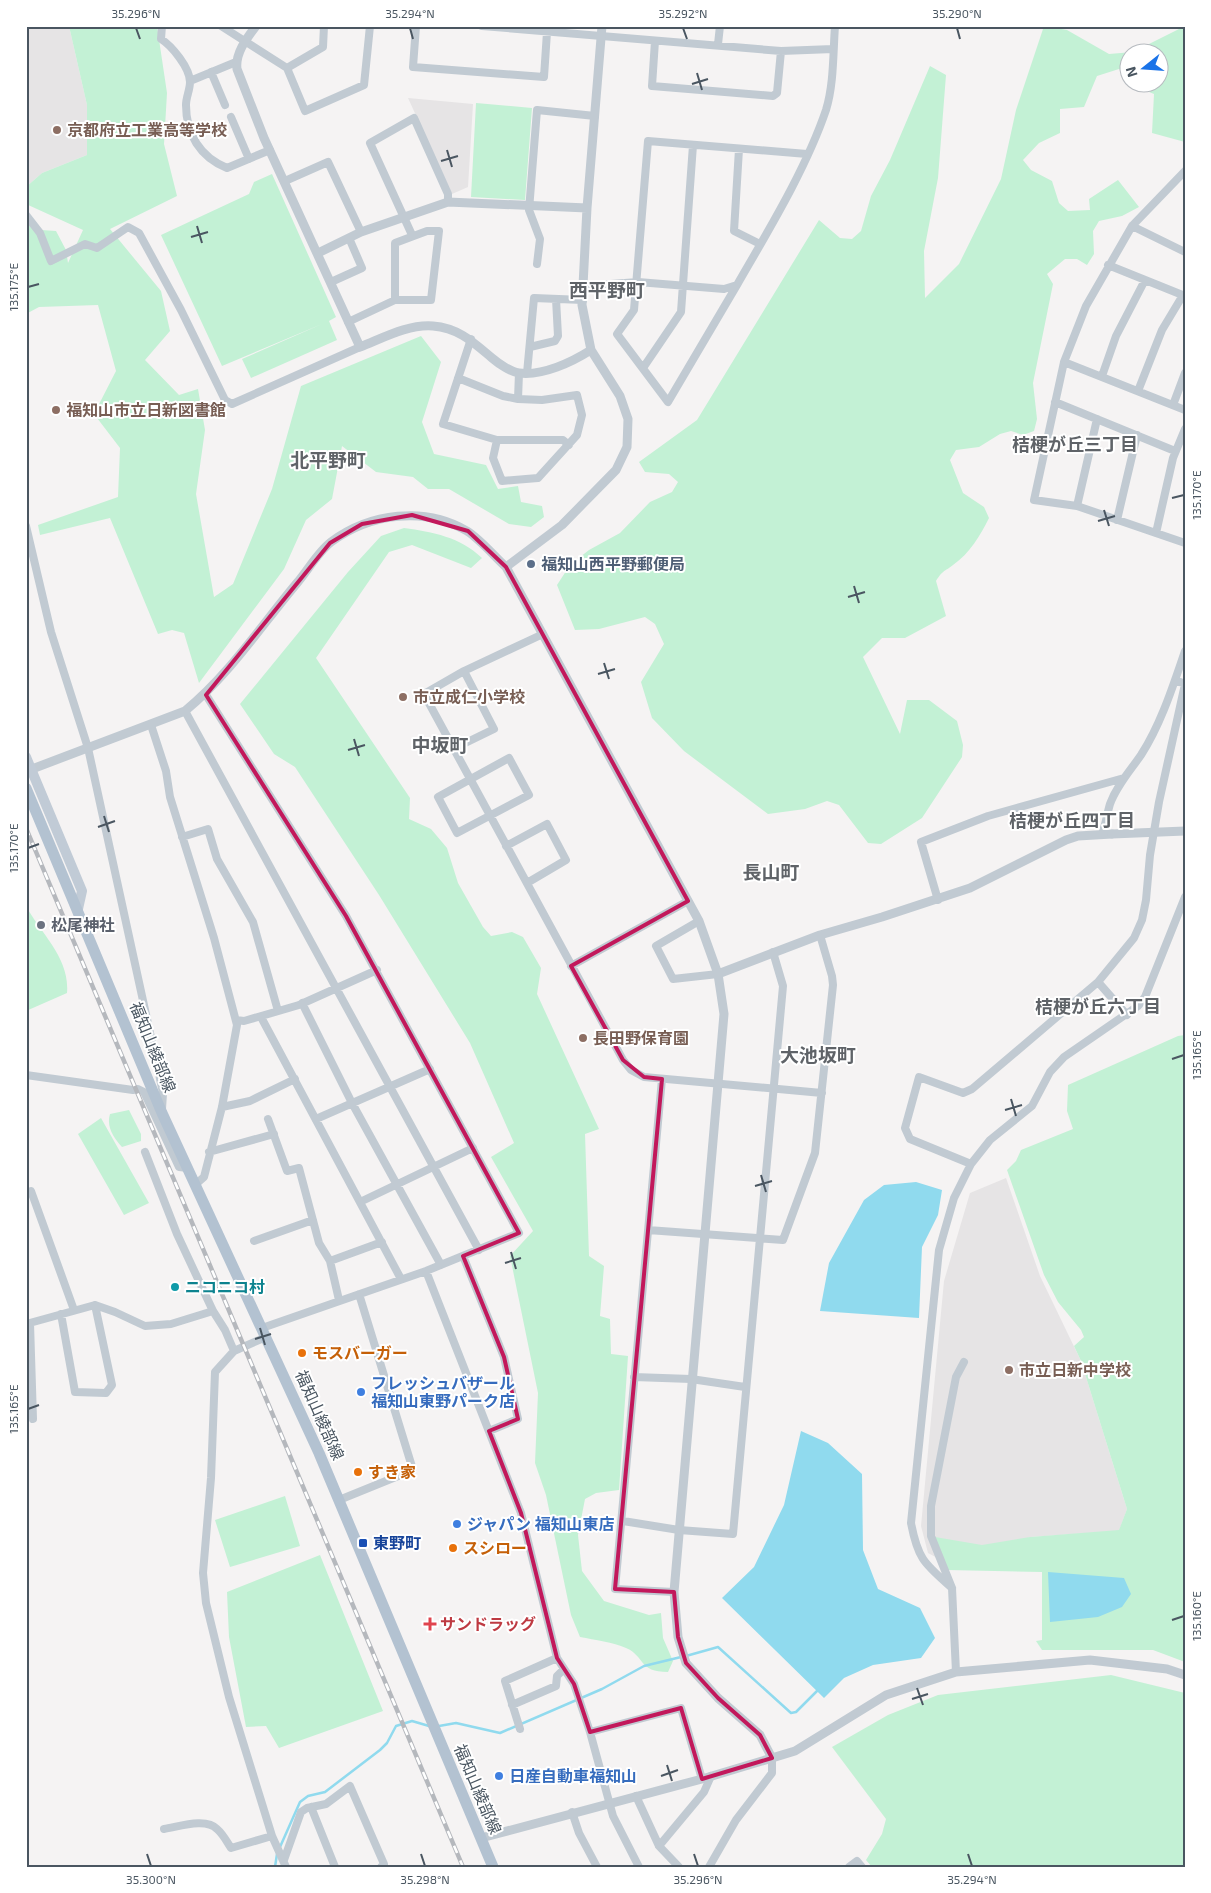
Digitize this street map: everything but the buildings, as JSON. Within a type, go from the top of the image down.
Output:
[{"type":"main road","points":[[26,757],[28,770],[82,891],[78,909]]},
{"type":"main road","name":"福知山綾部線","points":[[26,788],[162,1113],[340,1500],[493,1867]]},
{"type":"street","points":[[162,26],[161,39],[173,46],[190,81],[186,103],[188,128],[200,150],[218,164],[228,168],[270,150]]},
{"type":"street","points":[[221,26],[286,68],[304,111],[364,85],[370,26]]},
{"type":"street","points":[[256,26],[244,42],[236,62],[270,150],[360,348]]},
{"type":"street","points":[[286,68],[323,47],[324,26]]},
{"type":"street","points":[[416,26],[413,67],[544,77],[546,32]]},
{"type":"street","points":[[482,26],[655,41],[718,44],[781,51],[833,49]]},
{"type":"street","points":[[506,567],[562,525],[616,470],[627,447],[628,420],[620,396],[591,350],[583,300],[587,208],[602,26]]},
{"type":"street","points":[[718,44],[720,26]]},
{"type":"street","points":[[808,154],[648,141],[638,282],[634,310],[618,334],[668,402],[737,285],[808,154],[826,109],[835,26]]},
{"type":"street","points":[[655,41],[652,86],[773,96],[776,93],[781,51]]},
{"type":"street","points":[[190,81],[236,62]]},
{"type":"street","points":[[211,72],[225,106]]},
{"type":"street","points":[[538,264],[540,239],[529,210],[537,110],[595,116]]},
{"type":"street","points":[[231,117],[249,159]]},
{"type":"street","points":[[412,235],[370,143],[414,118],[448,194],[448,202]]},
{"type":"street","points":[[643,368],[681,312],[693,145]]},
{"type":"street","points":[[739,149],[734,231],[760,244]]},
{"type":"street","points":[[285,181],[328,162],[361,232]]},
{"type":"street","points":[[1185,171],[1132,226],[1086,306],[1064,362],[1034,500],[1077,506],[1185,543]]},
{"type":"street","points":[[318,253],[361,232],[448,202],[485,205],[530,204],[587,208]]},
{"type":"street","points":[[26,215],[40,233],[51,260],[85,244],[97,248],[128,227],[140,233],[181,310],[225,400],[232,404],[360,348],[416,326],[433,326],[452,330],[471,339],[493,358],[523,373],[559,367],[591,350]]},
{"type":"street","points":[[1132,226],[1184,250]]},
{"type":"street","points":[[348,322],[395,300],[432,300],[439,231],[427,231],[412,235],[396,243],[395,300]]},
{"type":"street","points":[[330,282],[362,268],[349,238]]},
{"type":"street","points":[[1108,265],[1184,296],[1162,330],[1138,391]]},
{"type":"street","points":[[1102,376],[1116,336],[1145,280]]},
{"type":"street","points":[[584,286],[638,282],[724,289],[737,285]]},
{"type":"street","points":[[518,399],[530,347],[534,298],[583,300]]},
{"type":"street","points":[[530,347],[555,340],[558,336],[556,299]]},
{"type":"street","points":[[471,339],[443,424],[497,440],[563,440],[569,445]]},
{"type":"street","points":[[1064,362],[1185,410]]},
{"type":"street","points":[[1173,405],[1185,373]]},
{"type":"street","points":[[458,378],[503,396],[518,399],[542,400],[577,394],[582,415],[578,435],[538,478],[502,481],[493,458],[497,440]]},
{"type":"street","points":[[1055,402],[1175,450]]},
{"type":"street","points":[[1077,506],[1097,419]]},
{"type":"street","points":[[1156,533],[1175,450],[1185,429]]},
{"type":"street","points":[[1117,520],[1137,435]]},
{"type":"street","points":[[28,770],[185,711],[206,695],[330,543],[362,524],[412,515],[437,519],[468,531],[506,567],[699,921],[718,974],[724,1014],[690,1379],[674,1592],[678,1637],[686,1662],[718,1698],[760,1735],[772,1758],[772,1773],[736,1820],[709,1867]]},
{"type":"street","points":[[26,526],[50,632],[88,748],[163,1093],[162,1113]]},
{"type":"street","points":[[543,634],[464,671],[424,694],[455,748],[622,1060],[631,1070],[644,1077],[662,1080],[718,1082],[822,1093]]},
{"type":"street","points":[[1102,834],[1108,820],[1110,805],[1124,778],[1141,754],[1175,680],[1185,651]]},
{"type":"street","points":[[455,748],[494,728],[464,671]]},
{"type":"street","points":[[971,1164],[910,1139],[905,1128],[919,1077],[964,1092],[972,1090],[1098,982],[1124,953],[1142,920],[1158,811],[1184,684],[1175,680]]},
{"type":"street","points":[[206,695],[346,916],[519,1233],[426,1271],[339,1300],[264,1333],[234,1352],[216,1372],[214,1382],[211,1478],[203,1573],[206,1603],[214,1640],[273,1839],[284,1861]]},
{"type":"street","points":[[185,711],[479,1250]]},
{"type":"street","points":[[151,725],[166,771],[170,797],[214,938],[237,1025],[222,1107],[204,1177],[196,1184]]},
{"type":"street","points":[[509,758],[529,795],[491,816],[457,833],[438,797],[509,758]]},
{"type":"street","points":[[938,900],[921,842],[988,816],[1124,778]]},
{"type":"street","points":[[506,846],[547,824],[566,860],[527,883]]},
{"type":"street","points":[[182,837],[208,829],[217,860],[253,922],[278,1011]]},
{"type":"street","points":[[699,921],[656,946],[674,979],[718,974],[820,935],[938,900],[970,888],[1052,844],[1078,836],[1185,831]]},
{"type":"street","points":[[952,1588],[926,1565],[916,1548],[911,1523],[939,1250],[954,1198],[971,1164],[990,1140],[1032,1106],[1050,1072],[1064,1057],[1127,1015],[1145,997],[1185,897]]},
{"type":"street","points":[[571,966],[688,901]]},
{"type":"street","points":[[648,1230],[783,1240],[815,1153],[833,985],[820,935]]},
{"type":"street","points":[[623,1521],[678,1530],[732,1534],[783,986],[773,952]]},
{"type":"street","points":[[236,1020],[244,1021],[260,1017],[302,1003],[377,970]]},
{"type":"street","points":[[1098,982],[1127,1015]]},
{"type":"street","points":[[302,1003],[352,1103],[441,1265]]},
{"type":"street","points":[[260,1017],[401,1279]]},
{"type":"street","points":[[316,1119],[430,1069]]},
{"type":"street","points":[[26,1075],[133,1090],[138,1089],[144,1092],[179,1167],[188,1168]]},
{"type":"street","points":[[222,1107],[250,1101],[295,1079]]},
{"type":"street","points":[[662,1080],[634,1377],[623,1521],[615,1589],[674,1592]]},
{"type":"street","points":[[268,1119],[287,1171],[299,1168],[319,1243],[330,1261],[339,1300]]},
{"type":"street","points":[[210,1152],[274,1134]]},
{"type":"street","points":[[360,1202],[473,1148]]},
{"type":"street","points":[[145,1152],[177,1234],[234,1352]]},
{"type":"street","points":[[31,1191],[74,1310]]},
{"type":"street","points":[[254,1241],[313,1220]]},
{"type":"street","points":[[330,1261],[382,1242]]},
{"type":"street","points":[[463,1256],[504,1358],[518,1419],[489,1430]]},
{"type":"street","points":[[426,1271],[521,1513],[557,1658],[574,1684],[611,1802],[613,1816],[639,1867]]},
{"type":"street","points":[[340,1500],[413,1470],[359,1294]]},
{"type":"street","points":[[33,1419],[28,1324],[95,1305],[145,1326],[171,1324],[213,1311]]},
{"type":"street","points":[[61,1314],[75,1392],[106,1393],[112,1386],[95,1305]]},
{"type":"street","points":[[956,1672],[952,1588],[931,1536],[931,1506],[956,1377],[964,1362]]},
{"type":"street","points":[[634,1377],[690,1379],[745,1387]]},
{"type":"street","points":[[520,1729],[505,1681],[557,1658]]},
{"type":"street","points":[[481,1838],[795,1751],[886,1695],[956,1672],[1090,1660],[1167,1669],[1185,1675]]},
{"type":"street","points":[[512,1704],[556,1686],[557,1676],[564,1669]]},
{"type":"street","points":[[590,1732],[681,1708],[706,1777],[704,1792],[659,1846]]},
{"type":"street","points":[[284,1861],[302,1812],[312,1807],[326,1804],[350,1786],[384,1864],[382,1867]]},
{"type":"street","points":[[636,1796],[659,1846],[679,1867]]},
{"type":"street","points":[[312,1807],[335,1867]]},
{"type":"street","points":[[572,1812],[579,1833],[597,1867]]},
{"type":"street","points":[[164,1830],[195,1824],[208,1824],[216,1827],[231,1848],[273,1839]]},
{"type":"street","points":[[849,1867],[857,1861],[862,1867]]},
{"type":"highlighted area","points":[[412,515],[468,531],[506,567],[688,901],[571,966],[623,1060],[644,1077],[662,1079],[615,1589],[674,1592],[678,1637],[686,1663],[718,1698],[760,1735],[772,1758],[702,1779],[681,1708],[590,1732],[574,1684],[557,1658],[521,1513],[489,1431],[518,1419],[504,1357],[463,1256],[519,1233],[346,916],[206,695],[330,543],[362,524]]},
{"type":"shaded area","name":"京都府立工業高等学校","points":[[26,26],[69,26],[87,105],[87,155],[42,173],[26,187]]},
{"type":"shaded area","points":[[408,98],[473,104],[468,187],[452,194]]},
{"type":"shaded area","name":"市立日新中学校","points":[[1006,1178],[1040,1276],[1081,1361],[1127,1509],[1119,1531],[1030,1537],[956,1568],[928,1553],[921,1526],[944,1281],[970,1193]]},
{"type":"green space","points":[[69,26],[157,26],[167,93],[164,144],[177,196],[110,229],[161,291],[170,331],[145,360],[179,395],[198,389],[205,430],[196,494],[214,597],[233,584],[272,489],[301,386],[421,336],[441,362],[422,422],[434,454],[486,465],[498,489],[518,486],[521,502],[542,506],[544,517],[531,527],[509,524],[449,489],[428,489],[413,477],[376,472],[342,446],[332,499],[306,520],[284,569],[199,683],[184,633],[172,630],[158,634],[110,518],[40,535],[38,525],[118,497],[120,448],[94,414],[116,371],[98,305],[39,307],[26,314],[26,218],[41,230],[56,231],[66,250],[68,263],[83,230],[26,204],[26,187],[42,173],[87,155],[87,105]]},
{"type":"green space","points":[[1044,26],[1067,30],[1109,54],[1118,53],[1118,69],[1097,76],[1084,107],[1060,109],[1060,133],[1039,143],[1023,160],[1031,170],[1052,181],[1059,203],[1068,211],[1090,210],[1089,199],[1118,180],[1139,207],[1122,216],[1099,221],[1093,231],[1094,254],[1087,265],[1077,259],[1065,259],[1047,274],[1053,284],[1033,383],[1037,419],[1034,431],[1023,435],[1011,431],[1000,434],[979,447],[956,450],[950,460],[963,493],[984,507],[989,518],[969,550],[942,573],[936,581],[946,616],[905,638],[882,638],[863,657],[900,734],[907,700],[929,700],[957,721],[963,745],[962,757],[922,818],[881,844],[868,843],[839,805],[827,801],[805,809],[768,814],[684,751],[652,718],[641,682],[664,644],[655,624],[645,617],[599,629],[575,630],[557,585],[570,565],[589,550],[620,533],[650,502],[672,492],[678,482],[669,474],[645,472],[639,462],[697,420],[819,220],[840,238],[852,239],[861,231],[871,196],[890,160],[930,66],[946,75],[938,178],[924,251],[925,298],[959,264],[1001,179],[1016,110]]},
{"type":"green space","points":[[1185,26],[1185,142],[1152,133],[1154,94],[1149,92],[1168,92],[1168,42],[1153,42]]},
{"type":"green space","points":[[476,103],[532,108],[525,200],[471,197]]},
{"type":"green space","points":[[272,174],[336,317],[329,321],[337,340],[251,378],[242,359],[322,324],[222,366],[161,235],[249,194],[254,182]]},
{"type":"green space","points":[[404,528],[425,531],[455,540],[482,558],[471,568],[412,545],[389,552],[316,658],[410,798],[409,819],[431,829],[447,848],[458,883],[483,927],[491,936],[512,932],[523,937],[541,968],[537,994],[599,1129],[585,1134],[589,1256],[604,1266],[600,1316],[610,1319],[611,1354],[628,1356],[619,1490],[596,1493],[585,1499],[578,1535],[582,1571],[604,1601],[649,1615],[661,1613],[663,1638],[673,1661],[668,1672],[647,1667],[632,1651],[621,1646],[580,1637],[571,1615],[546,1495],[535,1463],[538,1393],[510,1256],[533,1231],[491,1157],[514,1143],[470,1043],[379,895],[295,767],[274,754],[240,704],[348,572],[381,536]]},
{"type":"green space","points":[[26,906],[59,957],[67,980],[67,993],[26,1011]]},
{"type":"green space","points":[[1185,1035],[1185,1662],[1153,1650],[1042,1650],[1036,1641],[1042,1640],[1042,1572],[947,1570],[935,1537],[982,1545],[1030,1537],[1119,1530],[1127,1509],[1081,1361],[1074,1346],[1084,1337],[1081,1330],[1058,1302],[1044,1275],[1007,1170],[1016,1161],[1021,1150],[1073,1129],[1067,1111],[1068,1085],[1178,1036]]},
{"type":"green space","points":[[129,1110],[141,1134],[141,1141],[122,1147],[112,1132],[109,1119],[110,1114]]},
{"type":"green space","points":[[101,1118],[149,1203],[124,1215],[78,1134]]},
{"type":"green space","points":[[285,1496],[300,1546],[230,1567],[215,1520]]},
{"type":"green space","points":[[320,1555],[383,1711],[279,1748],[266,1726],[246,1727],[229,1637],[227,1592]]},
{"type":"green space","points":[[1111,1675],[1185,1693],[1185,1867],[872,1867],[866,1860],[882,1834],[886,1819],[832,1747],[888,1715],[938,1695]]},
{"type":"water","points":[[916,1182],[942,1190],[938,1215],[922,1247],[919,1318],[820,1311],[829,1263],[864,1200],[884,1185]]},
{"type":"water","points":[[801,1431],[828,1443],[862,1474],[863,1550],[878,1589],[920,1608],[935,1638],[921,1658],[873,1665],[844,1678],[824,1698],[722,1598],[754,1567],[784,1505]]},
{"type":"water","points":[[1048,1572],[1124,1578],[1131,1594],[1122,1607],[1098,1617],[1050,1622]]},
{"type":"waterway","points":[[686,1656],[718,1647],[791,1713],[796,1712],[817,1691]]},
{"type":"waterway","points":[[439,1726],[456,1723],[500,1733],[602,1689],[644,1666],[681,1657]]},
{"type":"waterway","points":[[280,1847],[300,1802],[308,1796],[325,1792],[380,1750],[387,1743],[396,1726],[412,1721],[429,1726]]},
{"type":"waterway","points":[[275,1867],[277,1854]]},
{"type":"railway","points":[[26,828],[463,1867]]},
{"type":"place","name":"京都府立工業高等学校","points":[[57,130]]},
{"type":"place","name":"福知山市立日新図書館","points":[[56,410]]},
{"type":"place","name":"福知山西平野郵便局","points":[[531,564]]},
{"type":"place","name":"市立成仁小学校","points":[[403,697]]},
{"type":"place","name":"松尾神社","points":[[41,925]]},
{"type":"place","name":"長田野保育園","points":[[583,1038]]},
{"type":"place","name":"ニコニコ村","points":[[175,1287]]},
{"type":"place","name":"モスバーガー","points":[[302,1353]]},
{"type":"place","name":"市立日新中学校","points":[[1009,1370]]},
{"type":"place","name":"フレッシュバザール 福知山東野パーク店","points":[[361,1392]]},
{"type":"place","name":"すき家","points":[[358,1472]]},
{"type":"place","name":"ジャパン 福知山東店","points":[[457,1524]]},
{"type":"place","name":"東野町","points":[[363,1543]]},
{"type":"place","name":"スシロー","points":[[453,1548]]},
{"type":"place","name":"サンドラッグ","points":[[430,1624]]},
{"type":"place","name":"日産自動車福知山","points":[[499,1776]]},
{"type":"district","name":"西平野町","points":[[607,290]]},
{"type":"district","name":"桔梗が丘三丁目","points":[[1075,445]]},
{"type":"district","name":"北平野町","points":[[328,460]]},
{"type":"district","name":"中坂町","points":[[440,745]]},
{"type":"district","name":"桔梗が丘四丁目","points":[[1072,821]]},
{"type":"district","name":"長山町","points":[[771,872]]},
{"type":"district","name":"桔梗が丘六丁目","points":[[1098,1007]]},
{"type":"district","name":"大池坂町","points":[[818,1055]]}]
